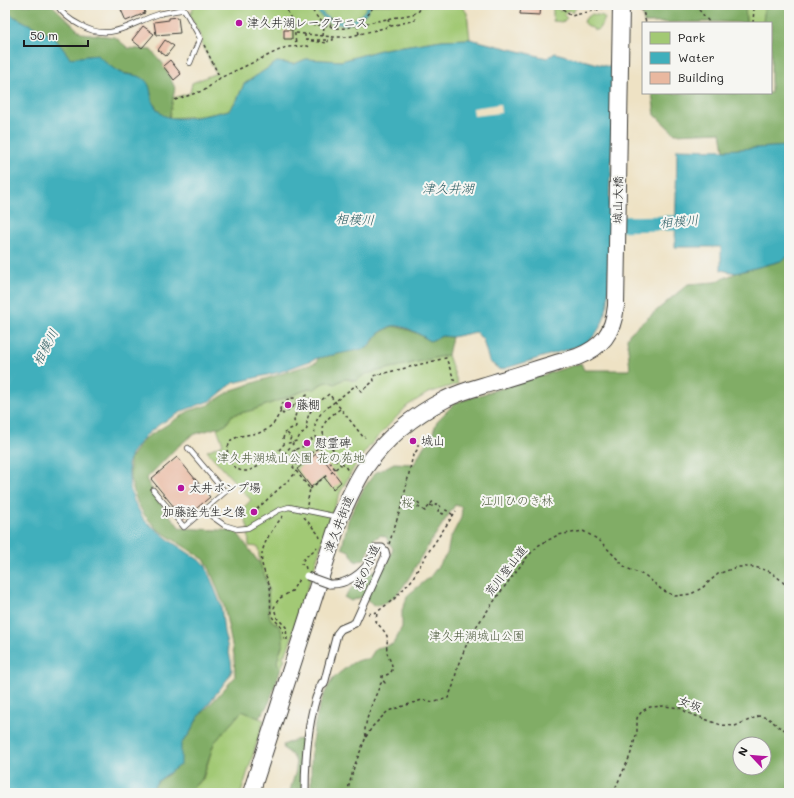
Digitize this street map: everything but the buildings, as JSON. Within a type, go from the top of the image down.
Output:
[{"type":"highway","name":"城山大橋","points":[[577,357],[590,352],[604,340],[611,328],[615,315],[622,24],[621,5]]},
{"type":"highway","name":"津久井街道","points":[[251,793],[340,517],[365,468],[380,450],[404,426],[446,399],[460,393],[577,357]]},
{"type":"street","points":[[304,575],[329,584],[347,582],[364,568],[371,559],[373,551],[376,548],[382,548],[386,555]]},
{"type":"street","name":"桜の小道","points":[[305,793],[307,746],[310,722],[320,687],[324,684],[336,639],[341,629],[355,623],[386,555]]},
{"type":"lane","points":[[57,5],[71,21],[84,28],[104,33],[117,31],[160,14],[184,9],[200,38],[190,63]]},
{"type":"lane","points":[[153,490],[184,527],[225,492],[188,448]]},
{"type":"lane","points":[[205,509],[210,516],[224,525],[237,530],[248,528],[284,508],[289,507],[304,512],[340,517]]},
{"type":"path","points":[[285,5],[296,33],[296,45]]},
{"type":"path","points":[[310,5],[316,16],[325,24],[330,26]]},
{"type":"path","points":[[357,25],[367,17],[374,5]]},
{"type":"path","points":[[294,26],[306,24],[342,28],[414,14],[418,12],[423,5]]},
{"type":"path","points":[[563,9],[570,16],[621,5]]},
{"type":"path","points":[[630,5],[643,13],[646,22]]},
{"type":"path","points":[[695,5],[710,22]]},
{"type":"path","points":[[753,22],[754,8]]},
{"type":"path","points":[[296,33],[348,37],[415,20],[414,14]]},
{"type":"path","points":[[388,19],[390,26]]},
{"type":"path","points":[[330,26],[333,20]]},
{"type":"path","points":[[357,25],[359,34]]},
{"type":"path","points":[[323,36],[324,26]]},
{"type":"path","points":[[305,34],[305,40],[333,40],[333,37]]},
{"type":"path","points":[[200,38],[220,78]]},
{"type":"path","points":[[175,100],[205,90],[220,78],[286,47],[296,45],[308,46],[310,48]]},
{"type":"path","points":[[335,469],[319,447],[314,432],[316,421],[323,411],[356,385],[361,391],[374,381],[373,376],[446,358],[456,385]]},
{"type":"path","points":[[299,402],[295,398],[286,400],[282,404],[280,409],[281,411],[274,423],[266,430],[259,433],[240,436],[231,440],[227,449],[229,461],[237,469],[248,471],[257,467],[266,458],[276,454],[280,447],[291,442],[297,442],[300,434],[307,429],[308,414],[315,405],[329,394],[364,438],[365,437]]},
{"type":"path","points":[[281,411],[283,414],[308,395],[315,405]]},
{"type":"path","points":[[283,439],[289,429],[295,428],[296,426],[294,421],[297,409],[294,405]]},
{"type":"path","points":[[340,408],[327,419],[323,428],[324,437],[351,475]]},
{"type":"path","points":[[286,432],[291,437],[290,440],[293,444],[284,453],[289,455]]},
{"type":"path","name":"桜の小道","points":[[386,555],[402,504],[413,456],[419,446],[413,436]]},
{"type":"path","points":[[311,440],[316,449]]},
{"type":"path","points":[[288,458],[294,450],[304,446]]},
{"type":"path","points":[[310,489],[293,467],[319,447]]},
{"type":"path","points":[[294,450],[302,460]]},
{"type":"path","points":[[326,455],[333,450]]},
{"type":"path","points":[[326,455],[342,464]]},
{"type":"path","points":[[331,473],[342,464]]},
{"type":"path","points":[[257,509],[297,472]]},
{"type":"path","points":[[320,539],[304,512],[310,489],[327,475]]},
{"type":"path","points":[[402,504],[410,506],[416,501],[420,504],[418,507],[425,511],[434,500]]},
{"type":"path","points":[[430,505],[434,507],[436,503],[441,507],[438,511],[443,514],[446,510],[453,516]]},
{"type":"path","points":[[347,793],[354,767],[366,737],[365,729],[372,704],[381,684],[385,682],[382,679],[382,676],[389,674],[393,665],[386,652],[386,636],[376,621],[377,612],[394,599],[411,581],[424,557],[456,511]]},
{"type":"path","points":[[285,642],[282,628],[272,618],[270,588],[262,563],[262,557],[271,534],[279,521],[287,513]]},
{"type":"path","name":"荒川登山道","points":[[366,737],[372,727],[388,711],[422,700],[434,702],[448,698],[454,686],[458,665],[471,634],[528,556],[539,545],[558,535],[583,531],[599,540],[626,568],[646,576],[662,590],[675,596],[692,594],[702,588],[718,574],[737,567],[755,567],[771,572],[789,589]]},
{"type":"path","points":[[286,645],[287,630],[284,623],[277,618],[274,608],[280,598],[292,591],[304,575],[306,569],[305,565],[301,564],[303,559],[319,544]]},
{"type":"path","name":"女坂","points":[[613,793],[630,756],[637,732],[638,718],[642,711],[650,707],[664,706],[680,708],[688,713],[721,725],[735,726],[759,716],[768,718],[779,727],[789,732]]},
{"type":"green space","points":[[5,5],[52,5],[81,33],[115,37],[128,48],[151,50],[164,65],[175,88],[169,118],[163,116],[153,103],[150,90],[137,76],[115,70],[97,55],[70,58],[54,37],[5,12]]},
{"type":"green space","points":[[194,5],[461,5],[467,13],[470,39],[442,40],[384,49],[341,61],[306,59],[294,64],[277,62],[244,84],[237,100],[229,110],[203,116],[169,118],[173,98],[190,93],[192,83],[216,73],[201,43],[202,39],[190,16]]},
{"type":"green space","points":[[554,5],[560,5],[557,8],[560,11],[565,7],[564,5],[575,5],[576,8],[572,13],[569,10],[564,15],[567,18],[563,22],[553,21]]},
{"type":"green space","points":[[646,5],[745,5],[746,22],[644,22],[642,13],[647,13]]},
{"type":"green space","points":[[745,5],[765,5],[763,22],[746,22]]},
{"type":"green space","points":[[765,5],[789,5],[789,146],[724,150],[721,132],[675,134],[655,115],[652,94],[772,94],[772,22],[763,22]]},
{"type":"green space","points":[[592,14],[603,16],[605,19],[598,30],[595,30],[584,23],[585,19]]},
{"type":"green space","points":[[789,256],[789,793],[311,793],[311,764],[315,722],[324,695],[331,682],[337,675],[352,664],[357,661],[369,659],[376,648],[393,644],[402,627],[402,610],[408,595],[430,577],[447,554],[450,539],[461,518],[462,507],[455,505],[404,586],[391,600],[373,606],[364,596],[351,601],[344,597],[352,587],[363,578],[386,565],[393,549],[386,537],[381,535],[373,540],[366,558],[356,562],[349,551],[342,548],[348,520],[364,488],[375,473],[394,463],[414,464],[424,446],[431,438],[437,421],[455,403],[581,363],[584,370],[630,370],[627,338],[630,333],[688,284],[715,282],[736,273],[781,261]]},
{"type":"green space","points":[[392,326],[412,331],[430,341],[442,336],[452,337],[448,355],[365,374],[356,381],[348,379],[335,384],[326,382],[313,390],[311,388],[253,410],[232,415],[226,425],[192,435],[175,449],[146,479],[159,502],[180,528],[236,531],[260,564],[268,589],[269,615],[271,620],[280,627],[283,636],[283,643],[277,661],[281,668],[269,703],[259,718],[242,711],[214,743],[202,779],[191,789],[190,793],[147,793],[158,781],[169,774],[181,744],[190,733],[197,719],[235,677],[234,655],[224,606],[205,560],[157,529],[145,516],[137,502],[130,478],[130,459],[144,439],[189,411],[208,405],[232,390],[317,362],[318,358],[369,347],[378,334]]},
{"type":"green space","name":"津久井湖城山公園 花の苑地","points":[[448,355],[458,384],[428,393],[407,406],[372,443],[357,462],[341,491],[331,515],[290,643],[286,654],[284,654],[283,657],[285,659],[281,668],[277,661],[283,643],[282,632],[280,627],[271,620],[269,615],[268,589],[260,564],[258,547],[249,546],[248,528],[242,509],[251,500],[207,451],[223,444],[217,428],[226,425],[232,415],[253,410],[312,388],[314,390],[326,382],[335,384],[344,379],[356,381],[365,374]]},
{"type":"green space","points":[[242,711],[264,720],[241,793],[190,793],[191,789],[203,779],[214,743]]},
{"type":"green space","points":[[301,739],[302,793],[290,793],[296,764],[291,754],[284,749],[283,745]]},
{"type":"water","points":[[314,5],[317,5],[321,12],[327,17],[342,21],[357,17],[368,5],[371,5],[366,14],[359,20],[342,24],[326,20],[319,14]]},
{"type":"water","name":"津久井湖","points":[[5,12],[54,37],[70,58],[97,55],[119,72],[143,78],[149,85],[153,103],[157,109],[163,115],[171,118],[197,117],[229,110],[237,100],[244,84],[277,62],[294,64],[306,59],[341,61],[384,49],[442,40],[470,39],[547,58],[555,53],[614,68],[609,215],[608,304],[602,324],[595,335],[585,344],[500,370],[489,361],[483,340],[476,332],[452,337],[442,336],[430,341],[407,328],[392,326],[378,334],[370,344],[363,349],[318,358],[280,372],[233,383],[212,400],[185,410],[160,424],[145,436],[131,454],[128,465],[130,488],[134,501],[144,520],[172,542],[205,564],[221,605],[224,632],[232,670],[229,677],[197,719],[190,733],[181,744],[181,764],[158,781],[147,793],[5,793]]},
{"type":"water","points":[[789,146],[789,256],[781,261],[736,273],[721,270],[721,247],[675,247],[677,149],[724,150]]},
{"type":"pier","points":[[500,104],[501,113],[474,116],[473,108]]},
{"type":"waterway","name":"相模川","points":[[606,224],[679,223],[695,220]]},
{"type":"place","name":"津久井湖レークテニス","points":[[239,23]]},
{"type":"place","name":"藤棚","points":[[288,405]]},
{"type":"place","name":"城山","points":[[413,441]]},
{"type":"place","name":"慰霊碑","points":[[307,443]]},
{"type":"place","name":"太井ポンプ場","points":[[181,488]]},
{"type":"place","name":"加藤詮先生之像","points":[[254,512]]},
{"type":"park label","name":"江川ひのき林","points":[[517,501]]},
{"type":"park label","name":"桜","points":[[407,503]]},
{"type":"park label","name":"津久井湖城山公園","points":[[477,636]]}]
